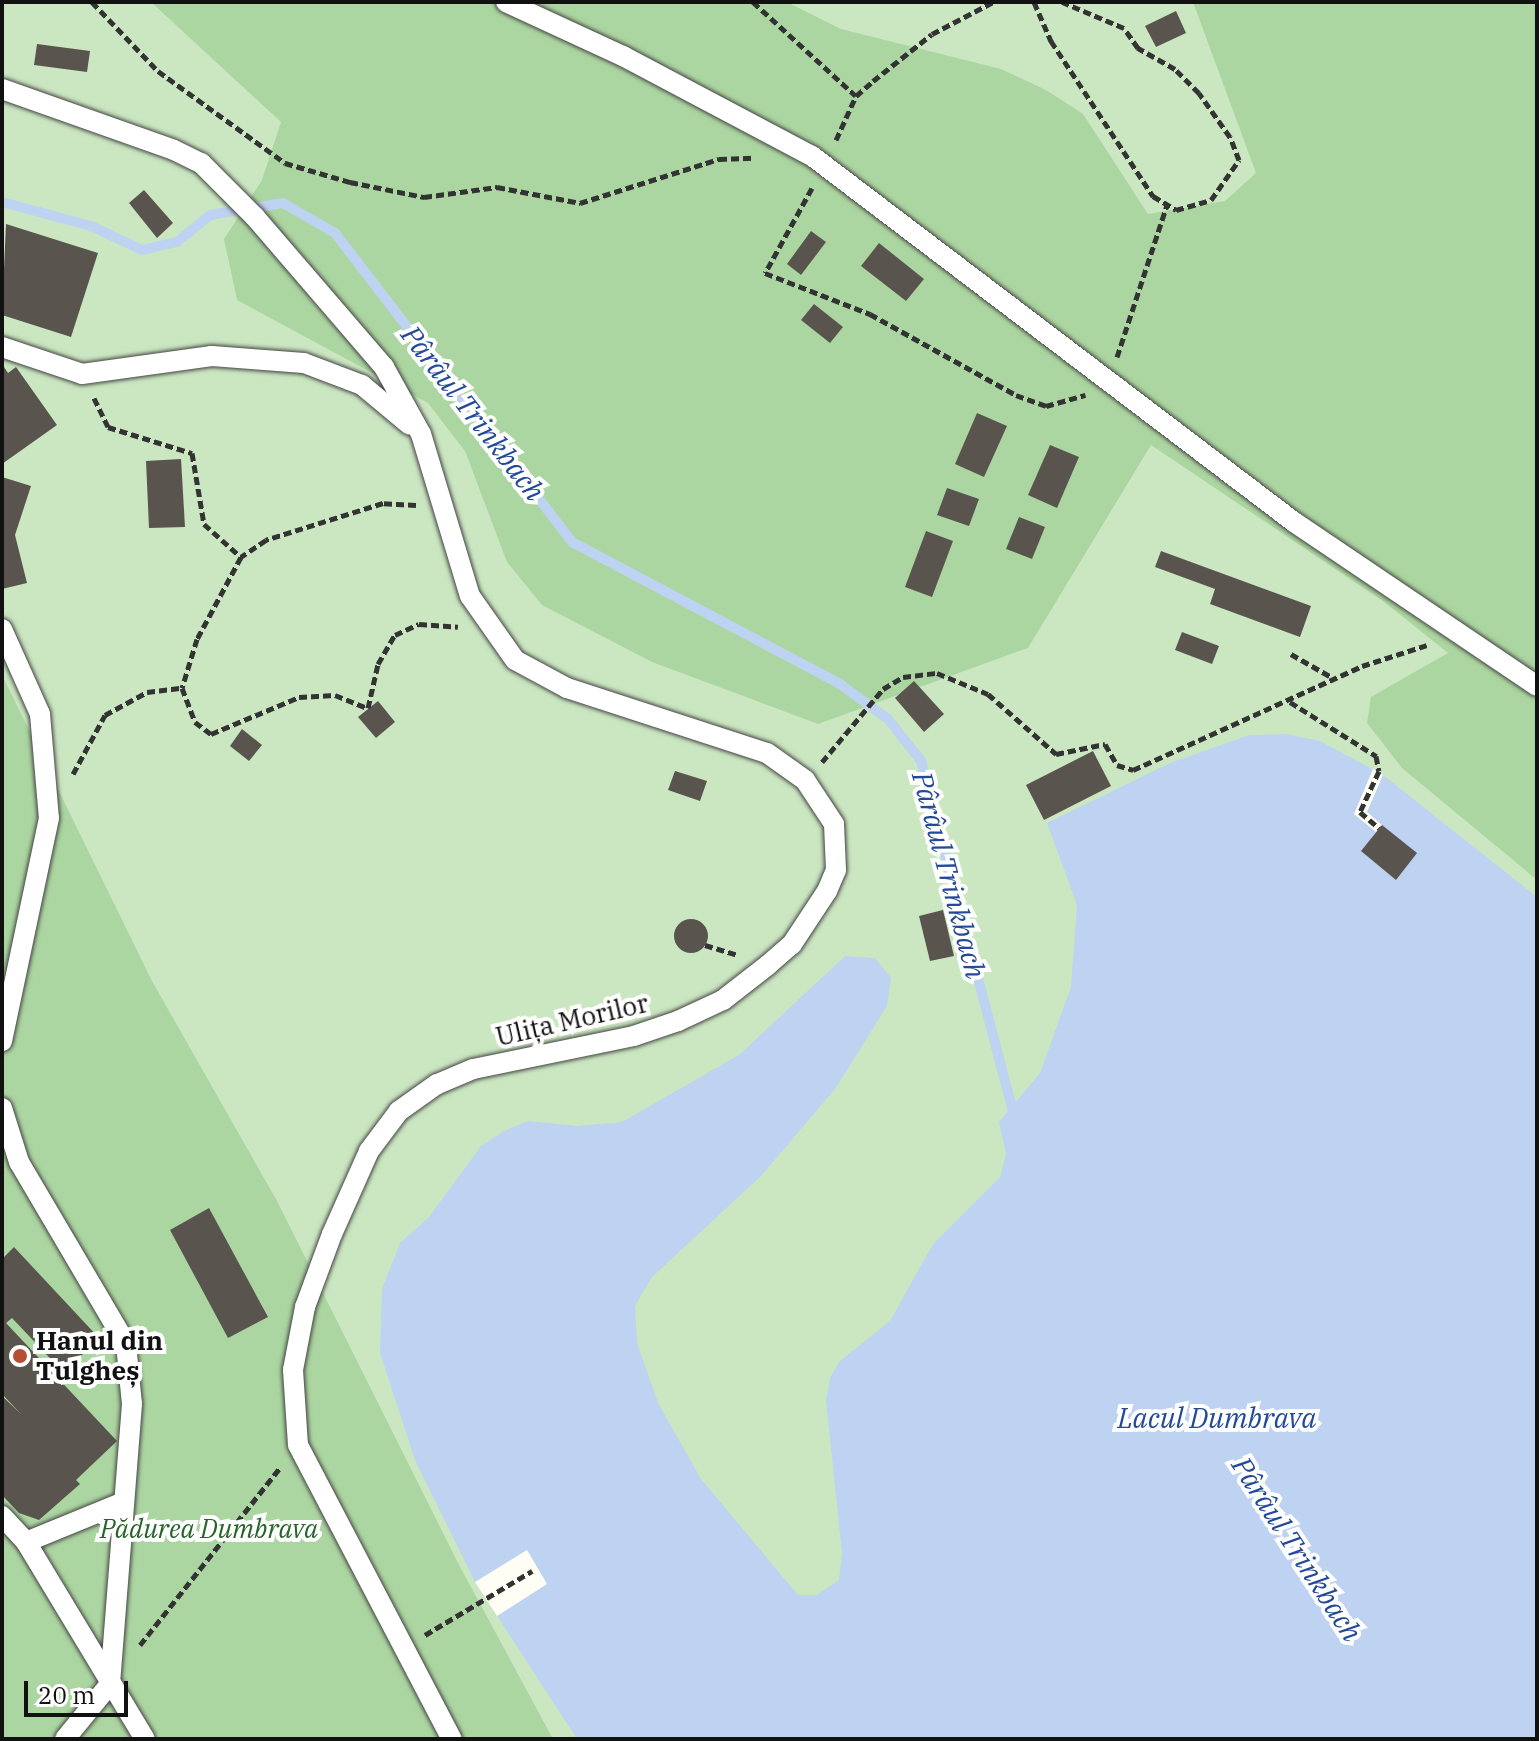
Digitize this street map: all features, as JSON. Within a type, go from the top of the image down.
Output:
[{"type":"lane","points":[[506,2],[623,56],[825,164],[1294,522],[1475,648],[1537,686]]},
{"type":"lane","name":"Ulița Morilor","points":[[11,94],[174,150],[201,163],[255,217],[384,367],[421,434],[440,507],[470,596],[499,644],[548,680],[741,742],[805,780],[834,824],[836,870],[816,912],[768,965],[723,1000],[678,1021],[634,1036],[473,1069],[437,1084],[399,1111],[369,1151],[305,1307],[293,1370],[298,1445],[407,1646],[452,1739]]},
{"type":"lane","points":[[2,347],[82,374],[212,356],[304,363],[362,385],[421,434]]},
{"type":"lane","points":[[2,629],[40,714],[49,818],[2,1041]]},
{"type":"lane","points":[[2,1108],[19,1162],[126,1344],[132,1404],[121,1503],[110,1684],[65,1739]]},
{"type":"lane","points":[[26,1542],[121,1503]]},
{"type":"lane","points":[[2,1516],[26,1542],[145,1739]]},
{"type":"path","points":[[92,2],[158,71],[285,163],[350,182],[424,197],[497,187],[580,203],[719,159],[766,157]]},
{"type":"path","points":[[753,2],[856,96]]},
{"type":"path","points":[[993,2],[932,34],[856,96],[825,164],[765,273],[870,314],[965,370],[1046,406],[1070,401],[1110,383],[1167,205]]},
{"type":"path","points":[[1034,2],[1051,41],[1143,185],[1176,210],[1211,200],[1239,160],[1230,137],[1175,69],[1138,48],[1115,23],[1062,2]]},
{"type":"path","points":[[82,374],[108,427],[192,453],[204,524],[241,557]]},
{"type":"path","points":[[440,507],[383,503],[266,540],[241,557],[197,639],[182,688],[202,730],[223,733],[250,713],[299,697],[335,695],[368,708],[368,693],[395,635],[419,624],[447,623],[499,644]]},
{"type":"path","points":[[805,780],[864,718],[883,689],[903,677],[937,673],[988,694],[1056,754],[1105,744],[1117,765],[1133,770],[1290,702],[1334,678],[1419,645],[1475,648]]},
{"type":"path","points":[[1291,654],[1334,678]]},
{"type":"path","points":[[49,818],[105,715],[147,692],[182,688]]},
{"type":"path","points":[[1290,702],[1376,756],[1379,771],[1360,812],[1379,828]]},
{"type":"path","points":[[110,1684],[298,1445]]},
{"type":"path","points":[[407,1646],[532,1571]]},
{"type":"green space","points":[[2,2],[1327,2],[1537,418],[1537,1739],[2,1739]]},
{"type":"green space","points":[[151,2],[787,2],[841,29],[1001,69],[1046,90],[1083,114],[1148,214],[1225,201],[1256,173],[1193,2],[1537,2],[1537,880],[1402,768],[1367,723],[1371,697],[1448,653],[1383,601],[1151,445],[1028,648],[818,724],[652,662],[542,605],[507,562],[465,451],[428,403],[237,300],[224,239],[262,180],[281,122]]},
{"type":"green space","name":"Pădurea Dumbrava","points":[[2,675],[152,981],[277,1201],[458,1563],[553,1739],[2,1739]]},
{"type":"water","name":"Lacul Dumbrava","points":[[1286,734],[1320,741],[1383,775],[1537,897],[1537,1739],[577,1739],[475,1582],[415,1460],[380,1353],[382,1289],[400,1243],[429,1217],[481,1146],[504,1131],[528,1121],[577,1126],[622,1122],[739,1055],[845,956],[875,958],[891,978],[887,1006],[835,1089],[760,1177],[652,1277],[635,1306],[637,1343],[658,1403],[701,1479],[798,1595],[817,1595],[839,1580],[842,1553],[826,1401],[830,1378],[839,1362],[890,1321],[933,1244],[1000,1177],[1006,1154],[999,1122],[1040,1073],[1071,987],[1077,905],[1047,823],[1170,763],[1249,735]]},
{"type":"pier","points":[[1373,769],[1383,775],[1367,812],[1382,825],[1376,832],[1354,814]]},
{"type":"pier","points":[[527,1550],[547,1584],[497,1616],[475,1582]]},
{"type":"building","points":[[1176,11],[1186,33],[1156,47],[1145,26]]},
{"type":"building","points":[[37,44],[90,51],[87,72],[34,65]]},
{"type":"building","points":[[144,190],[173,223],[157,238],[129,203]]},
{"type":"building","points":[[6,224],[98,253],[71,337],[2,315]]},
{"type":"building","points":[[811,231],[826,242],[801,275],[787,264]]},
{"type":"building","points":[[879,243],[924,279],[906,301],[861,266]]},
{"type":"building","points":[[814,304],[843,327],[830,343],[801,320]]},
{"type":"building","points":[[2,364],[8,373],[16,367],[57,425],[2,464]]},
{"type":"building","points":[[977,413],[1007,426],[984,477],[955,464]]},
{"type":"building","points":[[1050,445],[1079,457],[1057,508],[1028,495]]},
{"type":"building","points":[[181,459],[185,527],[149,528],[146,461]]},
{"type":"building","points":[[2,477],[31,486],[15,535],[27,583],[2,589]]},
{"type":"building","points":[[947,488],[979,499],[969,526],[937,515]]},
{"type":"building","points":[[1019,517],[1045,527],[1032,559],[1006,549]]},
{"type":"building","points":[[926,531],[953,541],[932,597],[905,587]]},
{"type":"building","points":[[1161,551],[1311,606],[1300,637],[1210,604],[1215,589],[1155,567]]},
{"type":"building","points":[[1182,632],[1219,646],[1212,664],[1175,650]]},
{"type":"building","points":[[914,681],[944,714],[924,732],[895,698]]},
{"type":"building","points":[[378,701],[395,722],[376,738],[358,717]]},
{"type":"building","points":[[242,729],[262,745],[249,761],[230,746]]},
{"type":"building","points":[[1093,751],[1111,786],[1044,820],[1026,785]]},
{"type":"building","points":[[675,771],[707,781],[700,801],[668,790]]},
{"type":"building","points":[[1382,825],[1417,853],[1396,880],[1361,851]]},
{"type":"building","points":[[943,910],[954,956],[930,961],[919,916]]},
{"type":"building","points":[[691,919],[703,924],[708,936],[703,948],[691,953],[679,948],[674,936],[679,924]]},
{"type":"building","points":[[209,1208],[268,1317],[228,1338],[170,1230]]},
{"type":"building","name":"Hanul din Tulgheș","points":[[14,1247],[99,1338],[64,1373],[12,1318],[6,1323],[117,1441],[76,1480],[80,1484],[39,1520],[19,1513],[2,1495],[2,1396],[21,1414],[2,1394],[2,1259]]},
{"type":"waterway","name":"Pârâul Trinkbach","points":[[2,202],[91,226],[142,250],[177,242],[210,215],[283,203],[335,233],[572,542],[840,684],[888,719],[921,761],[1015,1119]]},
{"type":"place","name":"Hanul din Tulgheș","points":[[20,1356]]}]
